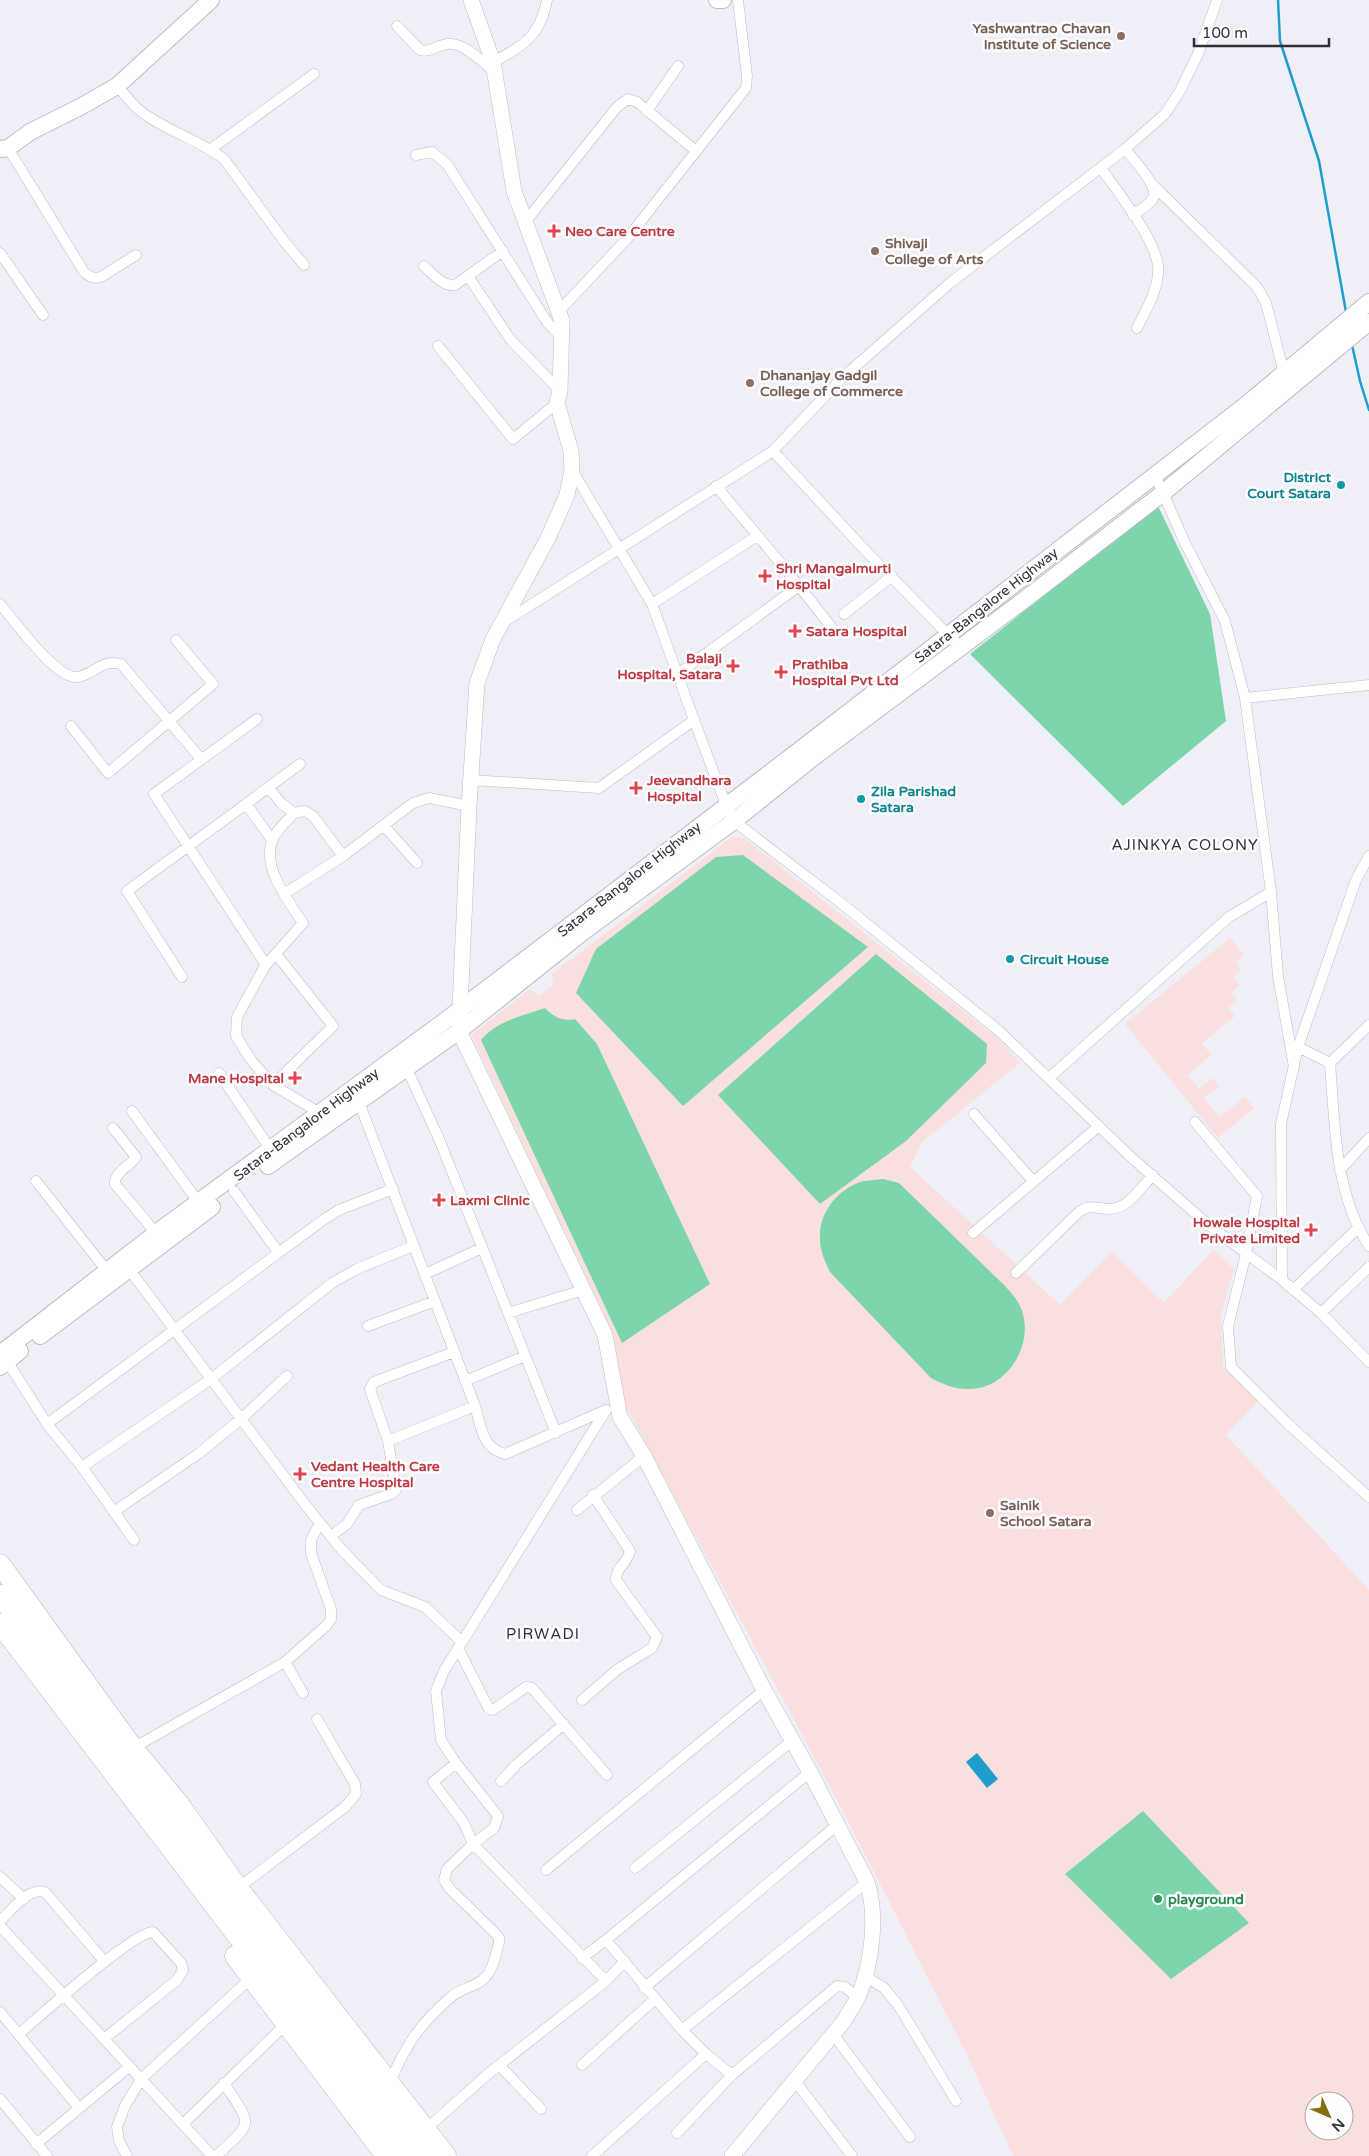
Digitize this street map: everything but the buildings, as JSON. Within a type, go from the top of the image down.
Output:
[{"type":"highway","points":[[0,1564],[133,1748],[179,1804],[238,1888],[446,2156]]},
{"type":"highway","points":[[0,1595],[358,2081],[405,2156]]},
{"type":"highway","points":[[0,1624],[358,2081],[425,2156]]},
{"type":"highway","points":[[0,1643],[386,2156]]},
{"type":"main road","points":[[4,148],[30,132],[117,86],[211,0]]},
{"type":"main road","points":[[717,0],[723,0]]},
{"type":"main road","name":"Satara-Bangalore Highway","points":[[2,1360],[107,1271],[125,1264],[156,1233],[460,1009],[948,635],[1284,373],[1369,302]]},
{"type":"main road","name":"Satara-Bangalore Highway","points":[[2,1360],[125,1264],[234,1191],[459,1030],[583,932],[734,821],[814,757],[1163,493],[1369,322]]},
{"type":"street","points":[[471,0],[494,67],[514,191],[562,320],[558,397],[571,450],[572,470],[567,495],[548,538],[501,624],[484,661],[477,683],[469,806],[459,1030],[605,1335],[612,1407],[644,1456],[764,1690],[793,1740],[867,1882],[872,1898],[871,1950],[858,1998],[844,2021],[732,2156]]},
{"type":"street","points":[[494,67],[525,44],[532,36],[540,24],[547,0]]},
{"type":"street","points":[[559,311],[626,240],[746,88],[747,76],[738,0]]},
{"type":"street","points":[[501,624],[773,451],[840,380],[950,283],[1125,149],[1165,114],[1180,91],[1198,54],[1217,0]]},
{"type":"street","points":[[397,26],[420,50],[424,51],[447,44],[455,45],[494,67]]},
{"type":"street","points":[[647,110],[678,66]]},
{"type":"street","points":[[211,149],[314,74]]},
{"type":"street","points":[[117,86],[139,110],[224,158],[284,241],[304,265]]},
{"type":"street","points":[[526,221],[617,107],[628,99],[633,100],[647,110],[696,151]]},
{"type":"street","points":[[4,148],[89,277],[95,279],[102,278],[136,255]]},
{"type":"street","points":[[1125,149],[1154,186],[1257,288],[1266,303],[1284,373]]},
{"type":"street","points":[[416,154],[432,152],[447,164],[547,322],[561,337]]},
{"type":"street","points":[[1101,168],[1149,239],[1159,260],[1155,292],[1137,328]]},
{"type":"street","points":[[1133,215],[1150,202],[1154,196],[1154,186]]},
{"type":"street","points":[[424,266],[449,286],[468,276],[503,251]]},
{"type":"street","points":[[0,253],[43,316]]},
{"type":"street","points":[[468,276],[510,339],[558,397]]},
{"type":"street","points":[[438,346],[513,439],[558,397]]},
{"type":"street","points":[[773,451],[960,647]]},
{"type":"street","points":[[572,470],[652,604],[726,805],[734,821],[932,975],[998,1030],[1133,1159],[1211,1227],[1282,1280],[1320,1313],[1369,1362]]},
{"type":"street","points":[[1155,475],[1225,621],[1245,698],[1271,892],[1278,976],[1294,1067]]},
{"type":"street","points":[[716,486],[832,629]]},
{"type":"street","points":[[652,604],[757,536]]},
{"type":"street","points":[[844,614],[892,576]]},
{"type":"street","points":[[678,674],[799,586]]},
{"type":"street","points":[[0,604],[44,656],[59,670],[72,677],[80,676],[106,663],[121,664],[201,760]]},
{"type":"street","points":[[71,726],[108,773],[214,684],[176,640]]},
{"type":"street","points":[[1245,698],[1369,684]]},
{"type":"street","points":[[257,719],[154,794],[266,965]]},
{"type":"street","points":[[471,780],[599,788],[694,720]]},
{"type":"street","points":[[182,977],[127,891],[300,764]]},
{"type":"street","points":[[269,788],[281,803],[294,813]]},
{"type":"street","points":[[284,894],[343,856],[411,804],[429,798],[469,806]]},
{"type":"street","points":[[246,804],[272,840]]},
{"type":"street","points":[[320,1113],[274,1085],[251,1060],[236,1036],[237,1017],[266,965],[303,923],[284,894],[269,860],[272,840],[294,813],[304,811],[313,816],[343,856]]},
{"type":"street","points":[[384,826],[417,863]]},
{"type":"street","points":[[1282,1280],[1281,1124],[1298,1047],[1356,880],[1369,857]]},
{"type":"street","points":[[1049,1078],[1229,917],[1271,892]]},
{"type":"street","points":[[274,1085],[333,1026],[276,954]]},
{"type":"street","points":[[1330,1063],[1369,1026]]},
{"type":"street","points":[[1298,1047],[1330,1063]]},
{"type":"street","points":[[1330,1063],[1340,1170],[1347,1200],[1369,1246]]},
{"type":"street","points":[[407,1069],[438,1139],[556,1433]]},
{"type":"street","points":[[219,1073],[271,1150]]},
{"type":"street","points":[[359,1102],[475,1406],[485,1442],[497,1452],[505,1454],[612,1407]]},
{"type":"street","points":[[132,1111],[199,1203]]},
{"type":"street","points":[[974,1114],[1033,1181]]},
{"type":"street","points":[[1195,1122],[1257,1196],[1246,1254],[1228,1326],[1231,1367],[1289,1425],[1369,1497]]},
{"type":"street","points":[[973,1232],[1099,1126]]},
{"type":"street","points":[[113,1128],[136,1157],[118,1173],[114,1179],[115,1184],[156,1233]]},
{"type":"street","points":[[1340,1170],[1369,1138]]},
{"type":"street","points":[[1016,1272],[1080,1211],[1095,1206],[1111,1209],[1118,1207],[1129,1200],[1153,1175]]},
{"type":"street","points":[[36,1181],[107,1271]]},
{"type":"street","points":[[47,1424],[278,1252],[339,1210],[393,1189]]},
{"type":"street","points":[[234,1191],[278,1252]]},
{"type":"street","points":[[1293,1290],[1359,1227]]},
{"type":"street","points":[[82,1467],[211,1379],[332,1283],[357,1268],[413,1246]]},
{"type":"street","points":[[425,1274],[482,1248]]},
{"type":"street","points":[[125,1264],[331,1536],[381,1590],[425,1607],[460,1645],[489,1709],[493,1710],[499,1707],[529,1686],[607,1775]]},
{"type":"street","points":[[1320,1313],[1369,1267]]},
{"type":"street","points":[[508,1313],[583,1290]]},
{"type":"street","points":[[368,1326],[435,1301]]},
{"type":"street","points":[[331,1536],[347,1524],[359,1505],[391,1494],[396,1490],[388,1441],[370,1389],[371,1385],[374,1382],[454,1352]]},
{"type":"street","points":[[465,1381],[525,1356]]},
{"type":"street","points":[[2,1360],[47,1424],[115,1511],[134,1540]]},
{"type":"street","points":[[115,1511],[198,1454],[241,1419],[287,1376]]},
{"type":"street","points":[[388,1441],[475,1406]]},
{"type":"street","points":[[390,2082],[406,2047],[417,2030],[456,1993],[478,1983],[489,1974],[499,1943],[499,1938],[444,1880],[447,1870],[473,1844],[494,1828],[498,1816],[496,1811],[456,1764],[441,1740],[436,1691],[441,1676],[460,1645],[612,1407]]},
{"type":"street","points":[[577,1510],[593,1495],[644,1456]]},
{"type":"street","points":[[582,1700],[618,1669],[652,1648],[657,1637],[616,1580],[617,1571],[628,1558],[630,1551],[593,1495]]},
{"type":"street","points":[[133,1748],[286,1662],[327,1625],[331,1619],[331,1609],[311,1553],[311,1540],[320,1523]]},
{"type":"street","points":[[286,1662],[303,1692]]},
{"type":"street","points":[[546,1870],[764,1690]]},
{"type":"street","points":[[238,1888],[345,1807],[356,1794],[355,1784],[317,1719]]},
{"type":"street","points":[[501,1781],[564,1724]]},
{"type":"street","points":[[635,1868],[793,1740]]},
{"type":"street","points":[[456,1764],[433,1782],[464,1823],[473,1844],[606,1981]]},
{"type":"street","points":[[582,1958],[810,1772]]},
{"type":"street","points":[[644,1988],[837,1825]]},
{"type":"street","points":[[0,1877],[24,1899]]},
{"type":"street","points":[[682,2030],[867,1882]]},
{"type":"street","points":[[0,1922],[24,1899],[35,1892],[46,1892],[105,1962]]},
{"type":"street","points":[[0,1926],[212,2156]]},
{"type":"street","points":[[19,2034],[105,1962],[144,1934],[153,1932],[181,1963],[183,1970],[177,1980],[104,2039]]},
{"type":"street","points":[[606,1940],[625,1961],[644,1988],[682,2030],[706,2054],[732,2075]]},
{"type":"street","points":[[426,2129],[500,2066],[606,1981],[625,1961]]},
{"type":"street","points":[[865,1976],[884,1988],[898,2005],[956,2101]]},
{"type":"street","points":[[128,2156],[118,2141],[117,2127],[125,2106],[142,2079],[251,1978]]},
{"type":"street","points":[[677,2133],[732,2075],[837,1986],[845,1987],[858,1998]]},
{"type":"street","points":[[582,2065],[655,1999]]},
{"type":"street","points":[[0,2012],[79,2108]]},
{"type":"street","points":[[183,2124],[286,2024]]},
{"type":"street","points":[[833,2034],[910,2137]]},
{"type":"street","points":[[592,2156],[706,2054]]},
{"type":"street","points":[[500,2066],[541,2109]]},
{"type":"street","points":[[36,2144],[129,2067]]},
{"type":"street","points":[[795,2081],[852,2156]]},
{"type":"street","points":[[216,2156],[243,2131],[246,2123],[245,2116],[224,2083]]},
{"type":"street","points":[[0,2099],[47,2156]]},
{"type":"shaded area","name":"Sainik School Satara","points":[[732,837],[744,838],[997,1038],[1020,1063],[921,1143],[910,1167],[1060,1305],[1112,1251],[1164,1303],[1214,1249],[1234,1269],[1221,1315],[1223,1366],[1258,1401],[1226,1435],[1369,1590],[1369,2156],[1013,2156],[969,2059],[846,1817],[623,1400],[611,1329],[471,1035],[530,989],[539,996],[553,985],[552,974]]},
{"type":"shaded area","points":[[1230,938],[1244,955],[1235,962],[1241,970],[1233,977],[1240,985],[1231,993],[1237,1000],[1228,1008],[1235,1016],[1202,1043],[1211,1055],[1187,1075],[1199,1089],[1213,1078],[1219,1086],[1204,1098],[1220,1117],[1245,1097],[1254,1108],[1218,1138],[1125,1024]]},
{"type":"green space","points":[[1158,506],[1210,614],[1226,721],[1123,806],[970,654]]},
{"type":"green space","points":[[743,855],[868,947],[683,1106],[576,993],[596,949],[716,857]]},
{"type":"green space","points":[[876,954],[987,1044],[986,1063],[906,1141],[820,1204],[718,1095]]},
{"type":"green space","points":[[545,1008],[558,1018],[566,1020],[575,1019],[597,1044],[710,1284],[622,1343],[481,1040],[487,1033],[502,1024]]},
{"type":"green space","points":[[883,1179],[899,1183],[1005,1286],[1019,1304],[1025,1324],[1020,1352],[1014,1364],[994,1383],[981,1388],[962,1389],[948,1386],[931,1378],[830,1272],[820,1243],[820,1229],[826,1211],[832,1202],[846,1189],[864,1181]]},
{"type":"green space","name":"playground","points":[[1143,1811],[1249,1923],[1171,1979],[1065,1874]]},
{"type":"water","points":[[977,1753],[998,1779],[987,1788],[966,1762]]},
{"type":"waterway","points":[[1278,0],[1280,41],[1319,161],[1346,312]]},
{"type":"waterway","points":[[1352,345],[1369,410]]},
{"type":"place","name":"Yashwantrao Chavan Institute of Science","points":[[1121,36]]},
{"type":"place","name":"Neo Care Centre","points":[[554,231]]},
{"type":"place","name":"Shivaji College of Arts","points":[[875,251]]},
{"type":"place","name":"Dhananjay Gadgil College of Commerce","points":[[750,383]]},
{"type":"place","name":"District Court Satara","points":[[1341,485]]},
{"type":"place","name":"Shri Mangalmurti Hospital","points":[[765,576]]},
{"type":"place","name":"Satara Hospital","points":[[795,631]]},
{"type":"place","name":"Balaji Hospital, Satara","points":[[733,666]]},
{"type":"place","name":"Prathiba Hospital Pvt Ltd","points":[[781,672]]},
{"type":"place","name":"Jeevandhara Hospital","points":[[636,788]]},
{"type":"place","name":"Zila Parishad Satara","points":[[861,799]]},
{"type":"place","name":"Circuit House","points":[[1010,959]]},
{"type":"place","name":"Mane Hospital","points":[[295,1078]]},
{"type":"place","name":"Laxmi Clinic","points":[[439,1200]]},
{"type":"place","name":"Howale Hospital Private Limited","points":[[1311,1230]]},
{"type":"place","name":"Vedant Health Care Centre Hospital","points":[[300,1474]]},
{"type":"place","name":"Sainik School Satara","points":[[990,1513]]},
{"type":"place","name":"playground","points":[[1158,1899]]},
{"type":"district","name":"AJINKYA COLONY","points":[[1185,845]]},
{"type":"district","name":"PIRWADI","points":[[543,1634]]}]
